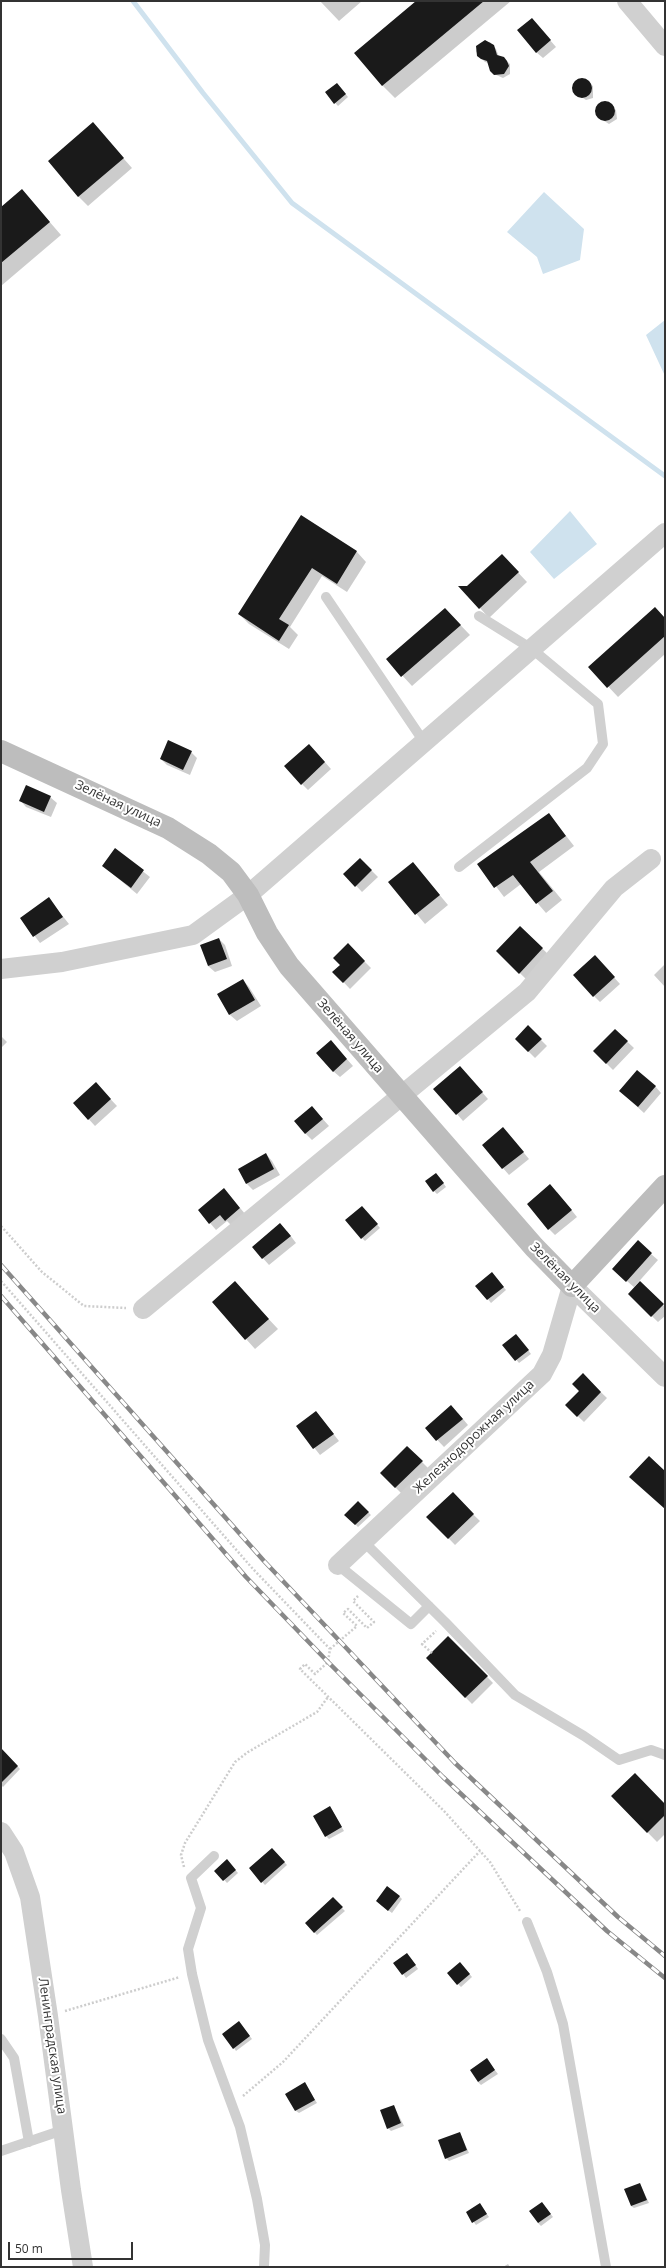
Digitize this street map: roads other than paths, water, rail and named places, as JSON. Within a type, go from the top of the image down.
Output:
[{"type":"street","points":[[627,1],[665,46]]},
{"type":"street","points":[[1,969],[62,962],[193,935],[248,895],[665,533]]},
{"type":"street","name":"Зелёная улица","points":[[1,751],[127,807],[168,828],[208,854],[231,872],[248,895],[267,933],[289,966],[534,1247],[665,1377]]},
{"type":"street","points":[[143,1309],[527,992],[614,888],[651,859]]},
{"type":"street","points":[[572,1286],[665,1186]]},
{"type":"street","name":"Железнодорожная улица","points":[[338,1565],[542,1374],[552,1355],[572,1286]]},
{"type":"street","name":"Ленинградская улица","points":[[1,1832],[14,1852],[30,1897],[83,2267]]},
{"type":"lane","points":[[326,597],[424,742]]},
{"type":"lane","points":[[459,868],[587,768],[603,744],[598,704],[532,649],[480,616]]},
{"type":"lane","points":[[362,1541],[445,1622],[515,1695],[584,1736],[619,1760],[651,1750],[665,1755]]},
{"type":"lane","points":[[338,1565],[411,1624],[429,1606]]},
{"type":"lane","points":[[214,1856],[191,1878],[201,1908],[188,1949],[192,1974],[208,2040],[240,2127],[257,2199],[265,2245],[264,2267]]},
{"type":"lane","points":[[527,1922],[547,1972],[563,2024],[606,2267]]},
{"type":"lane","points":[[1,2039],[14,2058],[29,2142]]},
{"type":"lane","points":[[1,2151],[63,2130]]},
{"type":"water","points":[[544,192],[584,229],[580,260],[543,274],[537,257],[507,232]]},
{"type":"water","points":[[665,320],[665,376],[646,335]]},
{"type":"water","points":[[570,511],[597,544],[554,579],[530,552]]},
{"type":"waterway","points":[[133,1],[203,93],[292,203],[665,476]]},
{"type":"railway","points":[[1,1265],[264,1561],[455,1763],[618,1917],[665,1956]]},
{"type":"railway","points":[[1,1296],[246,1577],[328,1662],[443,1777],[607,1931],[665,1978]]}]
